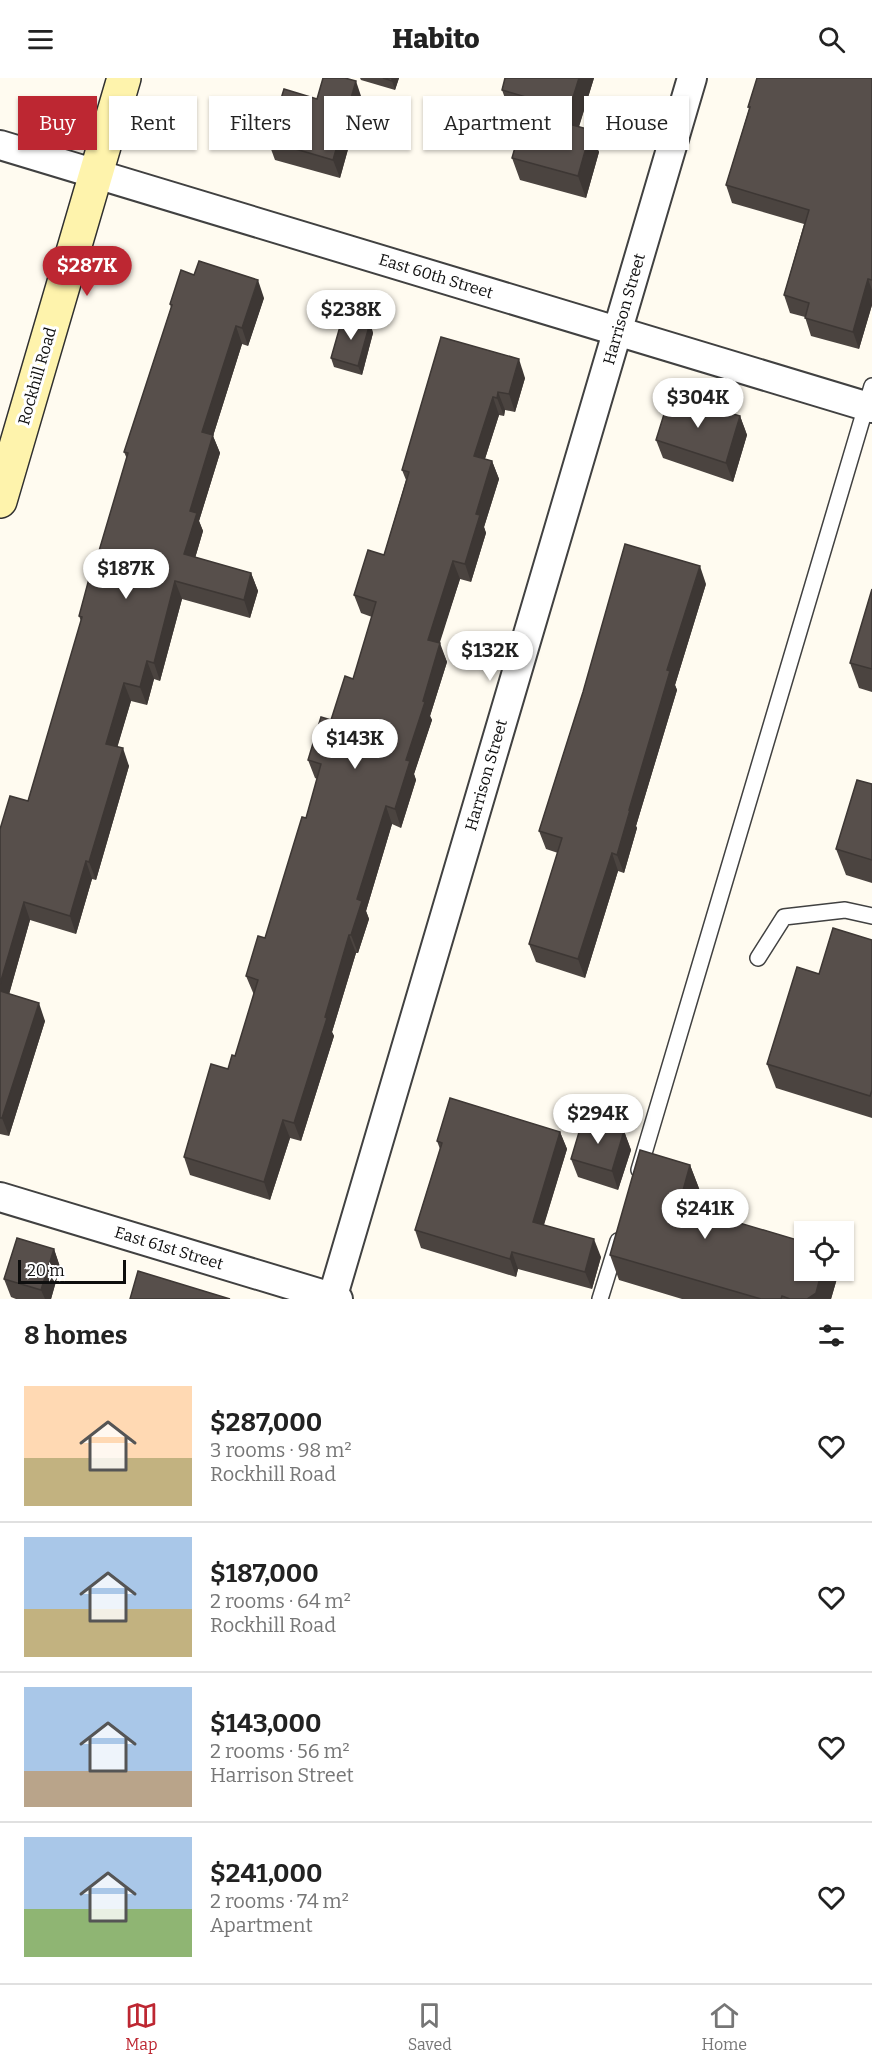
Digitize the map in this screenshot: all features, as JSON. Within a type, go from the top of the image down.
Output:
[{"type":"main road","name":"Rockhill Road","points":[[0,501],[124,78]]},
{"type":"street","name":"Harrison Street","points":[[334,1298],[692,78]]},
{"type":"street","name":"East 60th Street","points":[[0,145],[617,331],[870,400]]},
{"type":"street","name":"East 61st Street","points":[[0,1197],[334,1298]]},
{"type":"lane","points":[[634,1185],[870,400]]},
{"type":"lane","points":[[758,957],[784,917],[845,910],[872,916]]},
{"type":"lane","points":[[600,1299],[621,1230]]},
{"type":"building","points":[[323,78],[345,78],[356,81],[352,96],[324,96],[324,150],[336,150],[333,160],[299,150],[312,150],[312,97],[317,99]]},
{"type":"building","points":[[505,78],[579,78],[572,100],[572,96],[522,96],[502,90]]},
{"type":"building","points":[[757,78],[872,78],[872,280],[868,279],[853,332],[805,318],[809,303],[784,295],[809,210],[726,185]]},
{"type":"building","points":[[284,89],[307,96],[282,96]]},
{"type":"building","points":[[572,125],[584,128],[585,150],[578,176],[512,158],[514,150],[572,150]]},
{"type":"building","points":[[199,261],[258,280],[242,328],[236,326],[202,432],[213,435],[190,511],[197,513],[184,554],[251,573],[244,600],[175,581],[154,663],[147,661],[140,687],[124,683],[106,744],[123,748],[89,862],[86,861],[70,916],[24,902],[0,984],[0,829],[10,796],[28,801],[82,617],[79,616],[94,560],[96,561],[128,453],[124,452],[172,305],[170,304],[181,270],[194,275]]},
{"type":"building","points":[[343,316],[370,323],[358,366],[331,358]]},
{"type":"building","points":[[441,337],[519,359],[509,394],[498,392],[497,398],[493,397],[474,456],[492,461],[476,514],[480,515],[465,564],[453,561],[428,640],[440,643],[423,701],[425,702],[406,760],[410,761],[395,809],[386,806],[357,899],[362,901],[351,935],[349,935],[325,1017],[327,1018],[294,1123],[283,1120],[264,1182],[184,1157],[211,1064],[228,1069],[232,1055],[235,1056],[258,980],[246,976],[258,936],[265,938],[302,817],[306,818],[321,764],[308,760],[321,717],[331,720],[345,676],[353,679],[376,602],[354,595],[368,550],[384,555],[409,472],[402,470]]},
{"type":"building","points":[[670,395],[740,416],[726,463],[656,440]]},
{"type":"building","points":[[625,544],[700,566],[667,670],[670,671],[617,855],[612,853],[578,959],[529,944],[562,838],[539,831],[583,692]]},
{"type":"building","points":[[872,589],[872,669],[850,663]]},
{"type":"building","points":[[857,780],[872,784],[872,860],[836,849]]},
{"type":"building","points":[[833,928],[872,940],[872,1090],[870,1096],[767,1064],[797,967],[819,974]]},
{"type":"building","points":[[0,991],[39,1003],[2,1118],[0,1118]]},
{"type":"building","points":[[450,1098],[560,1132],[533,1222],[594,1239],[585,1272],[512,1252],[510,1259],[415,1230],[442,1143],[437,1141]]},
{"type":"building","points":[[583,1119],[624,1131],[612,1171],[571,1159]]},
{"type":"building","points":[[640,1150],[690,1165],[679,1205],[794,1239],[794,1281],[819,1281],[816,1293],[807,1299],[790,1299],[782,1296],[781,1299],[761,1299],[610,1255]]},
{"type":"building","points":[[17,1238],[54,1249],[41,1290],[4,1279]]},
{"type":"building","points":[[138,1271],[230,1299],[130,1299]]}]
